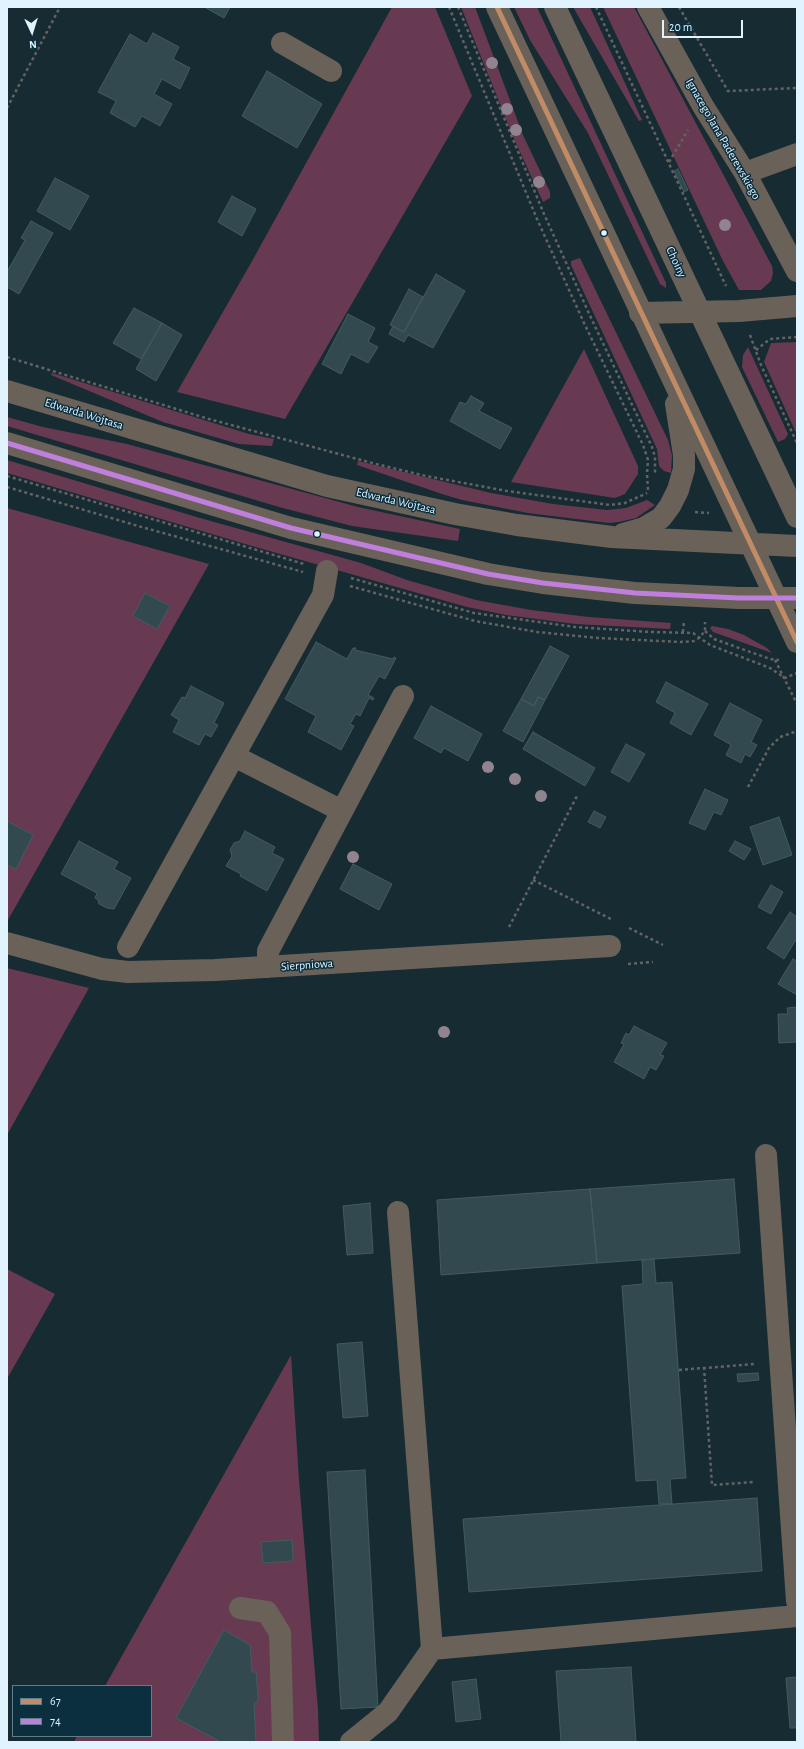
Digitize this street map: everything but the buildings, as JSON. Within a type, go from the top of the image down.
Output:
[{"type":"street","points":[[497,7],[640,313],[751,545],[787,599],[791,650]]},
{"type":"street","name":"Choiny","points":[[555,7],[797,517]]},
{"type":"street","name":"Ignacego Jana Paderewskiego","points":[[648,7],[703,106],[745,173],[797,271]]},
{"type":"street","points":[[282,43],[331,71]]},
{"type":"street","points":[[745,173],[797,154]]},
{"type":"street","points":[[640,313],[738,311],[797,306]]},
{"type":"street","points":[[612,537],[644,528],[661,518],[674,498],[684,469],[684,455],[671,378]]},
{"type":"street","name":"Edwarda Wojtasa","points":[[7,391],[272,470],[392,501],[516,525],[612,537],[709,543],[797,546]]},
{"type":"street","points":[[7,443],[291,528],[460,568],[516,579],[635,593],[787,599]]},
{"type":"street","points":[[779,477],[797,490]]},
{"type":"street","points":[[128,947],[323,596],[326,575]]},
{"type":"street","points":[[268,967],[268,951],[403,696]]},
{"type":"street","points":[[234,756],[342,811]]},
{"type":"street","name":"Sierpniowa","points":[[7,943],[102,969],[128,972],[215,970],[610,946]]},
{"type":"street","points":[[766,1155],[797,1601]]},
{"type":"street","points":[[351,1742],[388,1712],[432,1649],[398,1212]]},
{"type":"street","points":[[240,1608],[267,1612],[280,1633],[283,1742]]},
{"type":"street","points":[[432,1649],[797,1616]]},
{"type":"path","points":[[7,108],[60,7]]},
{"type":"path","points":[[7,358],[209,419],[426,476],[507,491],[610,505],[625,504],[649,492],[646,474],[648,460],[642,444],[584,323],[534,212],[449,7]]},
{"type":"path","points":[[458,7],[544,214],[652,447],[655,457],[655,477],[674,498],[680,511],[710,513],[709,543]]},
{"type":"path","points":[[596,7],[797,441]]},
{"type":"path","points":[[679,7],[728,91],[797,88]]},
{"type":"path","points":[[756,350],[770,339],[797,337]]},
{"type":"path","points":[[7,476],[474,621],[537,632],[598,638],[694,641],[705,631],[706,597]]},
{"type":"path","points":[[7,487],[138,526],[474,613],[575,627],[693,633],[710,645],[770,668],[785,678]]},
{"type":"path","points":[[705,631],[714,638],[775,660],[797,704]]},
{"type":"path","points":[[775,660],[791,650]]},
{"type":"path","points":[[785,678],[797,673]]},
{"type":"path","points":[[748,787],[769,748],[780,737],[797,731]]},
{"type":"path","points":[[506,930],[577,796]]},
{"type":"path","points":[[533,880],[614,920]]},
{"type":"path","points":[[628,928],[662,945]]},
{"type":"path","points":[[679,1370],[756,1364]]},
{"type":"path","points":[[704,1367],[712,1485],[754,1482]]},
{"type":"shaded area","points":[[392,7],[435,7],[472,96],[285,419],[177,392],[251,263]]},
{"type":"shaded area","points":[[461,7],[475,7],[523,135],[550,192],[550,198],[543,202],[515,141]]},
{"type":"shaded area","points":[[514,7],[537,7],[666,283],[666,288],[660,284],[588,133],[530,40]]},
{"type":"shaded area","points":[[573,7],[590,7],[642,120],[639,121]]},
{"type":"shaded area","points":[[603,7],[634,7],[772,266],[773,273],[771,281],[761,290],[739,290],[723,261]]},
{"type":"shaded area","points":[[580,258],[668,440],[672,455],[671,473],[664,471],[659,466],[657,449],[571,265],[571,261]]},
{"type":"shaded area","points":[[797,342],[796,433],[764,362],[771,343]]},
{"type":"shaded area","points":[[748,347],[788,434],[785,439],[778,442],[742,367],[743,355]]},
{"type":"shaded area","points":[[584,349],[638,466],[638,474],[625,494],[615,498],[511,482]]},
{"type":"shaded area","points":[[52,373],[249,434],[274,439],[272,446],[239,444],[163,422],[51,375]]},
{"type":"shaded area","points":[[7,417],[43,427],[127,444],[358,507],[460,529],[458,541],[352,526],[279,507],[7,426]]},
{"type":"shaded area","points":[[7,460],[200,518],[361,563],[407,580],[476,600],[531,610],[589,617],[671,623],[670,629],[575,624],[506,615],[467,607],[252,546],[7,473]]},
{"type":"shaded area","points":[[358,461],[491,493],[553,504],[607,510],[626,508],[647,500],[655,505],[636,518],[609,523],[528,513],[462,500],[445,495],[357,465]]},
{"type":"shaded area","points":[[7,508],[209,564],[8,920],[7,920]]},
{"type":"shaded area","points":[[712,626],[728,629],[744,635],[767,648],[772,653],[713,632],[710,628]]},
{"type":"shaded area","points":[[7,968],[89,988],[7,1135]]},
{"type":"shaded area","points":[[7,1269],[55,1294],[7,1379]]},
{"type":"shaded area","points":[[291,1355],[299,1480],[318,1710],[319,1742],[74,1742],[76,1737],[152,1737],[152,1685],[106,1685]]},
{"type":"transit line","name":"67","points":[[497,7],[797,642]]},
{"type":"transit line","name":"74","points":[[7,443],[291,528],[488,574],[543,583],[635,593],[739,598],[797,598]]}]
